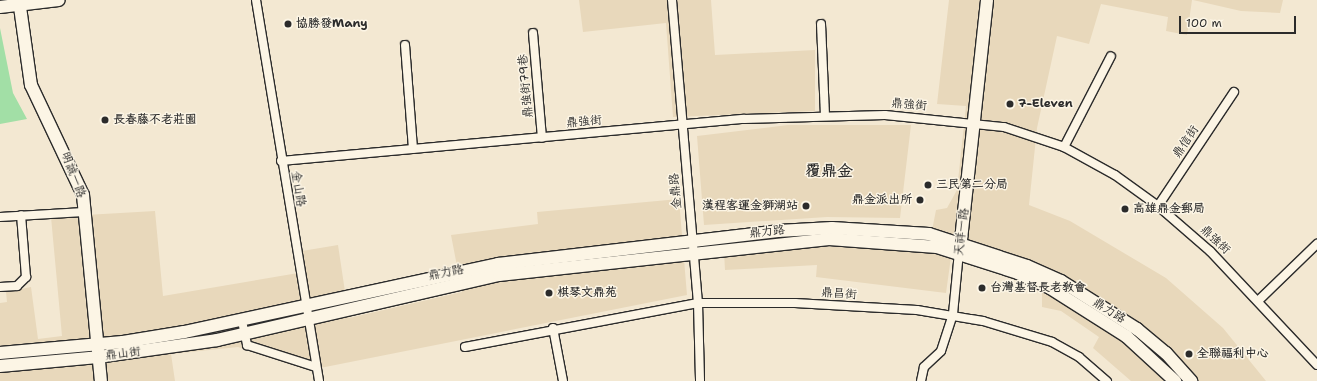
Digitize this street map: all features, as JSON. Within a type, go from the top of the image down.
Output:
[{"type":"street","points":[[0,6],[20,2],[59,0]]},
{"type":"street","name":"金山路","points":[[256,0],[307,318],[319,381]]},
{"type":"street","name":"金鼎路","points":[[672,0],[681,126],[698,303],[700,381]]},
{"type":"street","name":"天祥一路","points":[[920,381],[924,367],[941,352],[953,314],[975,124],[987,0]]},
{"type":"street","name":"明誠一路","points":[[20,2],[31,85],[72,167],[84,212],[101,381]]},
{"type":"street","points":[[821,24],[825,116]]},
{"type":"street","name":"鼎強街79巷","points":[[533,33],[542,138]]},
{"type":"street","points":[[404,45],[413,149]]},
{"type":"street","points":[[1064,147],[1111,56]]},
{"type":"street","name":"鼎信街","points":[[1158,206],[1234,92]]},
{"type":"street","name":"鼎強街","points":[[281,160],[681,126],[825,116],[885,115],[1004,127],[1064,147],[1115,175],[1158,206],[1210,251],[1259,300],[1317,365]]},
{"type":"street","points":[[0,217],[84,212]]},
{"type":"street","points":[[0,287],[17,286],[26,277],[21,215]]},
{"type":"street","name":"鼎力路","points":[[305,305],[498,264],[692,247],[824,239],[892,241],[960,247],[1060,281],[1110,311],[1166,353],[1191,381]]},
{"type":"street","points":[[1259,300],[1317,244]]},
{"type":"street","name":"鼎力路","points":[[307,318],[499,275],[692,247]]},
{"type":"street","name":"鼎力路","points":[[960,247],[1050,288],[1126,336],[1175,381]]},
{"type":"street","name":"鼎昌街","points":[[465,347],[553,328],[698,303],[795,303],[953,314],[1035,334],[1079,357],[1107,381]]},
{"type":"street","name":"鼎山街","points":[[0,353],[97,351],[242,321],[305,305]]},
{"type":"street","name":"鼎山街","points":[[0,366],[97,351],[245,334],[307,318]]},
{"type":"street","points":[[242,321],[247,346],[316,367]]},
{"type":"street","points":[[553,328],[563,381]]},
{"type":"shaded area","points":[[579,0],[711,0],[715,55],[815,50],[815,111],[673,117],[666,23],[583,32]]},
{"type":"shaded area","points":[[949,0],[1192,0],[1187,35],[1166,31],[1168,17],[1101,4],[1089,44],[1057,36],[1037,128],[1029,205],[1070,221],[1166,278],[1223,328],[1266,381],[1131,381],[1093,348],[1099,337],[1061,311],[1042,307],[1042,289],[951,257],[946,293],[816,277],[817,265],[725,270],[724,252],[816,246],[928,251],[936,210],[947,208],[957,190],[966,106],[937,104]]},
{"type":"shaded area","points":[[1193,0],[1283,0],[1280,13],[1241,11]]},
{"type":"shaded area","name":"漢程客運金獅湖站","points":[[788,125],[911,125],[900,218],[827,217],[704,225],[697,136]]},
{"type":"shaded area","points":[[679,199],[687,295],[310,370],[238,347],[171,354],[175,381],[0,381],[0,303],[7,302],[6,292],[31,287],[38,339],[62,336],[51,217],[155,211],[163,296],[304,272],[302,251],[338,245],[349,318],[462,292],[451,235],[538,224],[537,212]]},
{"type":"green space","points":[[0,28],[13,93],[27,119],[0,124]]},
{"type":"place","name":"協勝發Many","points":[[288,24]]},
{"type":"place","name":"7-Eleven","points":[[1010,104]]},
{"type":"place","name":"長春藤不老莊園","points":[[105,120]]},
{"type":"place","name":"三民第二分局","points":[[928,185]]},
{"type":"place","name":"鼎金派出所","points":[[920,200]]},
{"type":"place","name":"漢程客運金獅湖站","points":[[806,206]]},
{"type":"place","name":"高雄鼎金郵局","points":[[1125,209]]},
{"type":"place","name":"台灣基督長老教會","points":[[982,288]]},
{"type":"place","name":"棋琴文鼎苑","points":[[549,293]]},
{"type":"place","name":"全聯福利中心","points":[[1189,354]]},
{"type":"district","name":"覆鼎金","points":[[829,171]]}]
